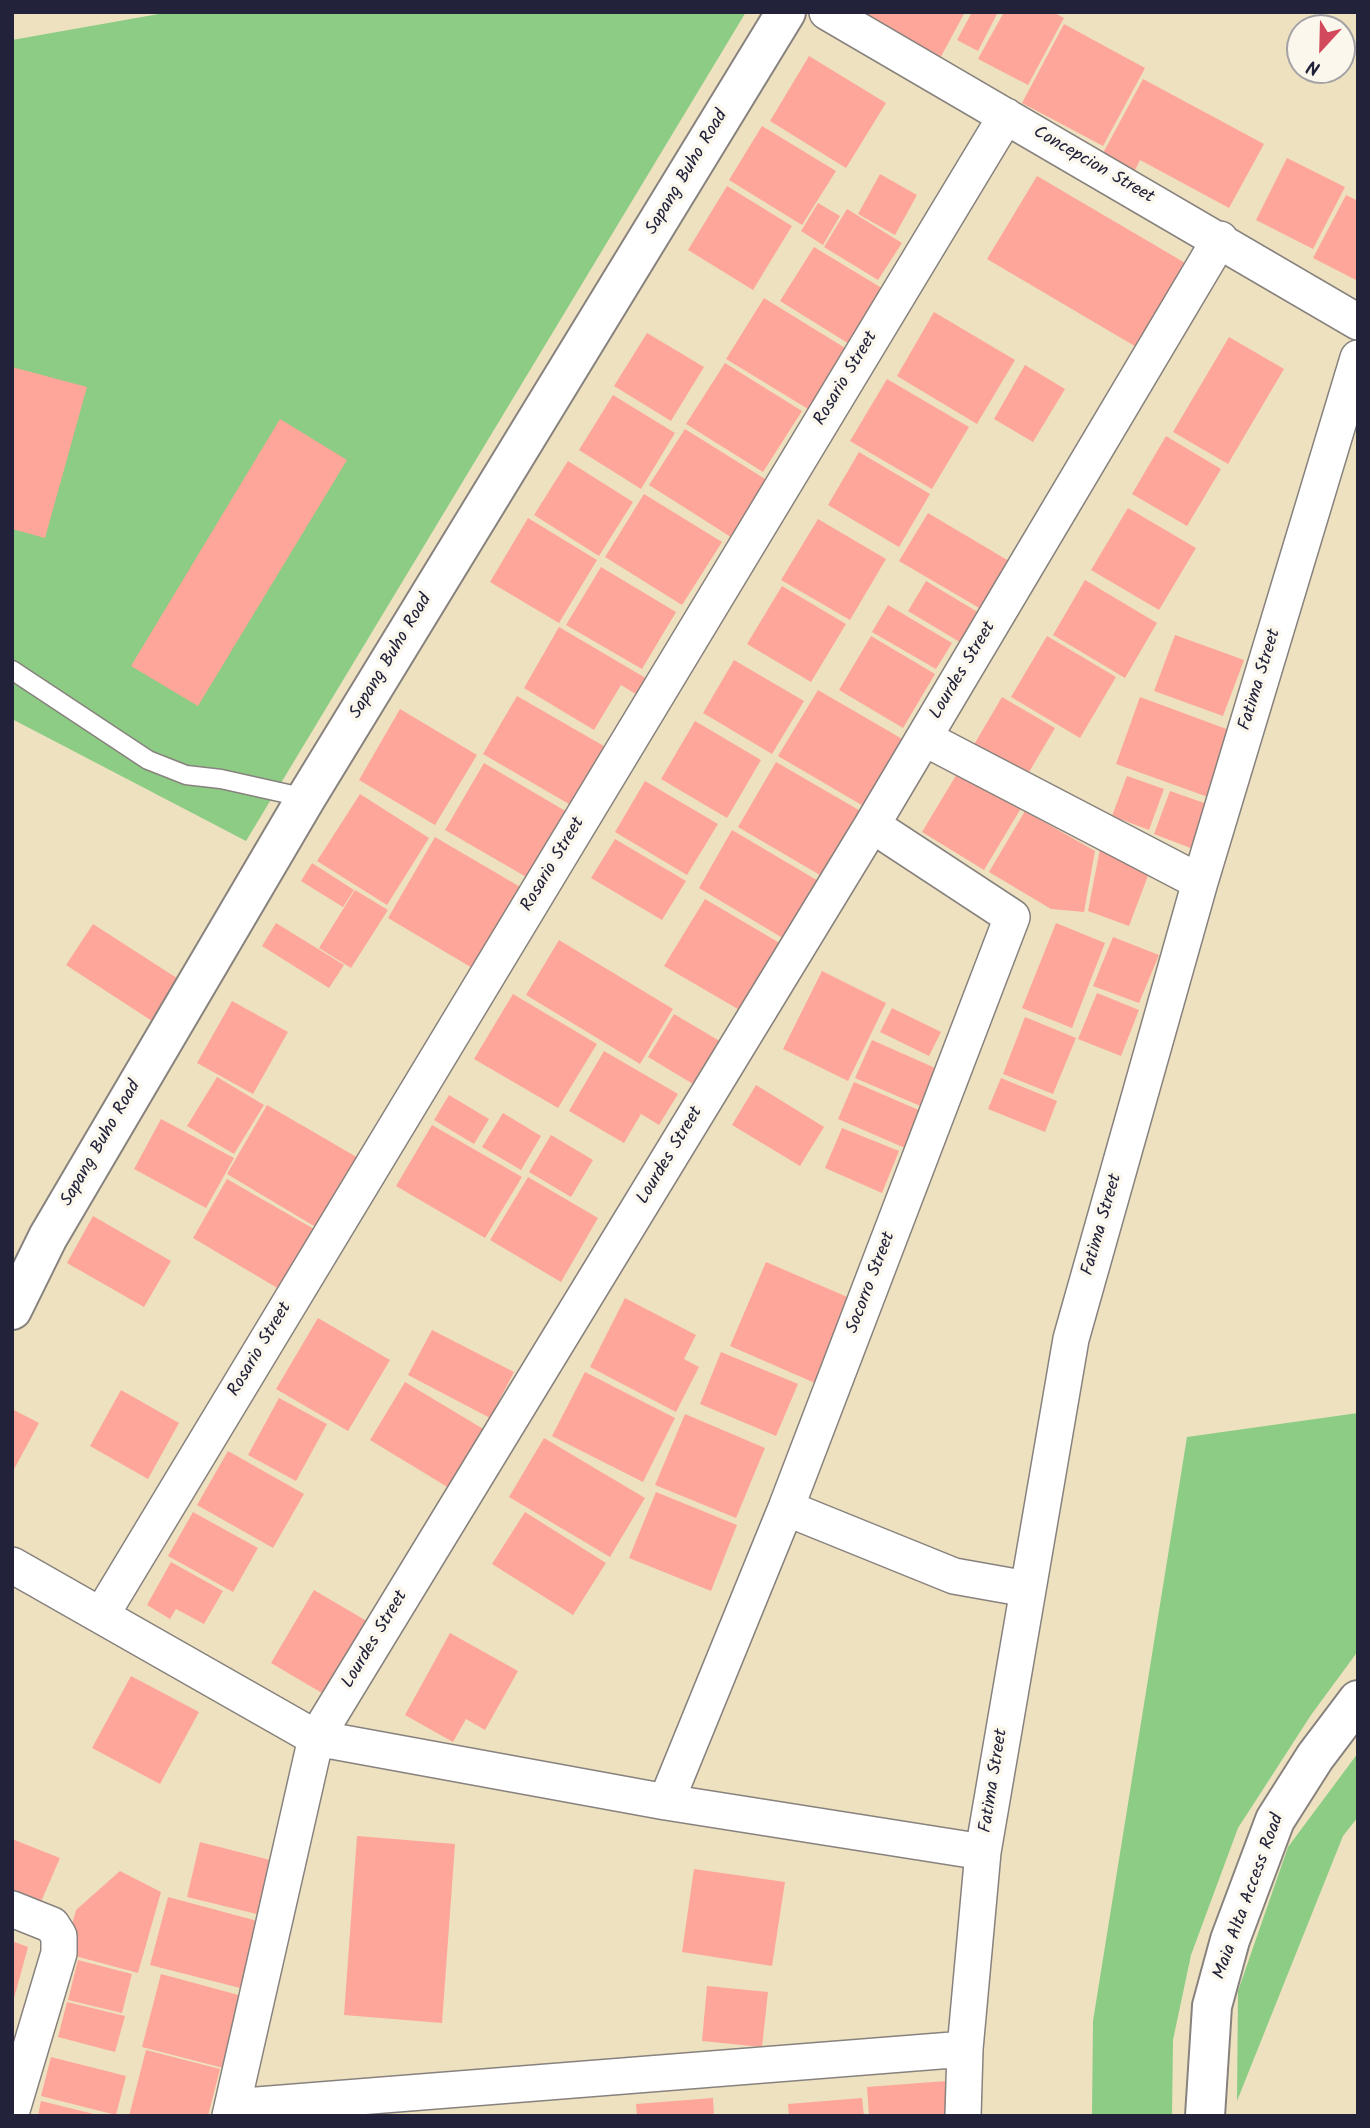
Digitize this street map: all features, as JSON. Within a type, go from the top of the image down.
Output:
[{"type":"street","name":"Sapang Buho Road","points":[[12,1310],[48,1237],[306,798],[786,12]]},
{"type":"street","name":"Concepcion Street","points":[[827,12],[1358,321]]},
{"type":"street","name":"Rosario Street","points":[[102,1614],[1006,116]]},
{"type":"street","name":"Lourdes Street","points":[[231,2111],[316,1738],[872,825],[1220,239]]},
{"type":"street","name":"Fatima Street","points":[[963,2116],[965,2049],[983,1852],[1071,1339],[1200,882],[1358,358]]},
{"type":"street","points":[[924,737],[1200,882]]},
{"type":"street","name":"Socorro Street","points":[[666,1802],[786,1508],[1012,917],[872,825]]},
{"type":"street","points":[[786,1508],[954,1576],[1027,1589]]},
{"type":"street","points":[[12,1565],[316,1738],[666,1802],[983,1852]]},
{"type":"street","name":"Maia Alta Access Road","points":[[1205,2116],[1212,2006],[1230,1940],[1275,1820],[1315,1757],[1358,1700]]},
{"type":"street","points":[[12,1909],[52,1925],[59,1936],[59,1953],[12,2110]]},
{"type":"street","points":[[231,2111],[965,2049]]},
{"type":"lane","points":[[12,670],[148,760],[186,775],[221,779],[306,798]]},
{"type":"green space","points":[[170,12],[746,12],[246,841],[12,719],[12,40]]},
{"type":"green space","points":[[1358,1413],[1358,1651],[1311,1715],[1238,1828],[1191,1955],[1173,2040],[1172,2116],[1092,2116],[1093,2021],[1187,1437]]},
{"type":"green space","points":[[1358,1753],[1358,1817],[1343,1836],[1237,2101],[1238,1991],[1288,1847]]},
{"type":"building","points":[[862,12],[965,12],[937,64]]},
{"type":"building","points":[[972,12],[998,12],[978,51],[957,40]]},
{"type":"building","points":[[1004,12],[1053,12],[1064,18],[1028,85],[978,59]]},
{"type":"building","points":[[1064,24],[1145,68],[1103,146],[1022,103]]},
{"type":"building","points":[[809,56],[886,103],[846,168],[770,121]]},
{"type":"building","points":[[1143,79],[1264,144],[1229,208],[1140,160],[1134,172],[1102,155]]},
{"type":"building","points":[[762,126],[836,171],[802,225],[729,180]]},
{"type":"building","points":[[1287,158],[1345,187],[1313,249],[1256,220]]},
{"type":"building","points":[[880,174],[917,195],[895,235],[858,214]]},
{"type":"building","points":[[1037,176],[1187,264],[1138,348],[987,259]]},
{"type":"building","points":[[727,186],[792,226],[753,290],[688,250]]},
{"type":"building","points":[[1346,195],[1358,201],[1358,281],[1313,258]]},
{"type":"building","points":[[818,203],[840,216],[823,245],[801,231]]},
{"type":"building","points":[[847,209],[902,243],[878,280],[824,247]]},
{"type":"building","points":[[814,247],[885,290],[851,345],[780,301]]},
{"type":"building","points":[[764,298],[850,351],[813,412],[726,359]]},
{"type":"building","points":[[934,312],[1015,360],[977,424],[897,376]]},
{"type":"building","points":[[647,333],[704,367],[671,421],[614,386]]},
{"type":"building","points":[[1229,337],[1284,369],[1228,464],[1173,432]]},
{"type":"building","points":[[725,363],[802,411],[763,472],[686,424]]},
{"type":"building","points":[[1025,365],[1065,389],[1033,442],[994,419]]},
{"type":"building","points":[[12,367],[87,387],[45,538],[12,529]]},
{"type":"building","points":[[887,379],[969,427],[932,489],[850,441]]},
{"type":"building","points":[[613,395],[675,433],[641,489],[579,450]]},
{"type":"building","points":[[280,419],[347,460],[198,706],[131,666]]},
{"type":"building","points":[[685,429],[770,482],[734,539],[649,485]]},
{"type":"building","points":[[1166,436],[1221,469],[1187,526],[1132,494]]},
{"type":"building","points":[[859,452],[930,494],[899,547],[828,505]]},
{"type":"building","points":[[568,461],[633,502],[599,556],[534,515]]},
{"type":"building","points":[[644,494],[722,542],[682,605],[605,557]]},
{"type":"building","points":[[1128,508],[1196,548],[1159,610],[1091,570]]},
{"type":"building","points":[[928,513],[1014,564],[986,612],[899,561]]},
{"type":"building","points":[[528,518],[597,560],[559,623],[490,582]]},
{"type":"building","points":[[818,519],[886,559],[850,620],[781,580]]},
{"type":"building","points":[[601,567],[676,612],[642,669],[566,625]]},
{"type":"building","points":[[1085,580],[1157,623],[1125,678],[1053,635]]},
{"type":"building","points":[[926,581],[981,614],[963,644],[908,611]]},
{"type":"building","points":[[782,586],[846,624],[811,682],[747,644]]},
{"type":"building","points":[[888,605],[952,643],[936,669],[872,632]]},
{"type":"building","points":[[559,627],[649,680],[639,696],[621,685],[594,730],[524,688]]},
{"type":"building","points":[[1175,635],[1244,660],[1223,716],[1154,691]]},
{"type":"building","points":[[871,636],[935,674],[903,728],[839,690]]},
{"type":"building","points":[[1047,636],[1116,677],[1080,738],[1011,697]]},
{"type":"building","points":[[734,660],[804,701],[772,754],[703,713]]},
{"type":"building","points":[[818,690],[904,740],[865,807],[778,756]]},
{"type":"building","points":[[517,696],[609,749],[574,807],[483,754]]},
{"type":"building","points":[[1002,697],[1055,728],[1025,779],[972,748]]},
{"type":"building","points":[[1140,697],[1232,731],[1208,797],[1116,764]]},
{"type":"building","points":[[400,709],[477,755],[435,825],[359,780]]},
{"type":"building","points":[[695,721],[761,760],[727,818],[661,779]]},
{"type":"building","points":[[776,762],[864,813],[825,878],[738,827]]},
{"type":"building","points":[[484,763],[567,812],[528,878],[445,830]]},
{"type":"building","points":[[961,767],[1023,805],[984,870],[922,832]]},
{"type":"building","points":[[1127,776],[1164,789],[1149,830],[1112,816]]},
{"type":"building","points":[[645,781],[718,824],[687,875],[615,832]]},
{"type":"building","points":[[1170,791],[1210,805],[1193,849],[1154,834]]},
{"type":"building","points":[[360,794],[429,838],[387,905],[317,861]]},
{"type":"building","points":[[1025,811],[1095,851],[1084,912],[1051,909],[989,872]]},
{"type":"building","points":[[732,830],[820,882],[786,940],[699,888]]},
{"type":"building","points":[[435,837],[522,888],[474,969],[388,918]]},
{"type":"building","points":[[615,839],[686,881],[662,920],[591,878]]},
{"type":"building","points":[[1100,849],[1152,865],[1129,926],[1088,911]]},
{"type":"building","points":[[312,863],[354,890],[343,907],[301,881]]},
{"type":"building","points":[[355,890],[388,910],[351,968],[319,948]]},
{"type":"building","points":[[705,899],[783,945],[743,1012],[664,966]]},
{"type":"building","points":[[276,923],[344,965],[329,988],[262,946]]},
{"type":"building","points":[[1056,923],[1105,943],[1072,1028],[1022,1008]]},
{"type":"building","points":[[93,924],[183,982],[155,1023],[66,965]]},
{"type":"building","points":[[1113,937],[1159,955],[1139,1003],[1093,986]]},
{"type":"building","points":[[559,940],[673,1009],[640,1064],[526,995]]},
{"type":"building","points":[[822,971],[886,1003],[848,1081],[783,1049]]},
{"type":"building","points":[[1097,993],[1139,1010],[1121,1056],[1078,1039]]},
{"type":"building","points":[[513,994],[597,1044],[558,1108],[474,1059]]},
{"type":"building","points":[[232,1001],[288,1032],[253,1094],[197,1063]]},
{"type":"building","points":[[892,1008],[941,1032],[929,1056],[880,1032]]},
{"type":"building","points":[[674,1014],[723,1043],[698,1087],[648,1057]]},
{"type":"building","points":[[1025,1017],[1076,1038],[1053,1094],[1003,1074]]},
{"type":"building","points":[[872,1040],[942,1071],[925,1108],[855,1078]]},
{"type":"building","points":[[604,1051],[678,1094],[659,1125],[641,1114],[624,1143],[569,1111]]},
{"type":"building","points":[[217,1077],[264,1105],[234,1154],[187,1126]]},
{"type":"building","points":[[1001,1078],[1057,1101],[1045,1132],[988,1109]]},
{"type":"building","points":[[854,1082],[921,1111],[905,1148],[838,1119]]},
{"type":"building","points":[[756,1085],[824,1127],[800,1166],[732,1125]]},
{"type":"building","points":[[449,1095],[489,1119],[474,1144],[434,1120]]},
{"type":"building","points":[[267,1105],[360,1159],[319,1229],[227,1174]]},
{"type":"building","points":[[503,1113],[541,1136],[521,1170],[482,1147]]},
{"type":"building","points":[[161,1119],[234,1158],[206,1208],[134,1169]]},
{"type":"building","points":[[432,1125],[522,1177],[485,1238],[396,1186]]},
{"type":"building","points":[[842,1128],[899,1151],[882,1193],[825,1168]]},
{"type":"building","points":[[551,1135],[593,1160],[571,1197],[529,1172]]},
{"type":"building","points":[[528,1177],[598,1218],[561,1282],[490,1240]]},
{"type":"building","points":[[227,1179],[314,1229],[279,1289],[193,1238]]},
{"type":"building","points":[[93,1216],[171,1261],[144,1307],[67,1263]]},
{"type":"building","points":[[766,1262],[852,1299],[815,1383],[730,1346]]},
{"type":"building","points":[[625,1298],[696,1335],[684,1359],[699,1367],[676,1412],[590,1367]]},
{"type":"building","points":[[318,1318],[390,1360],[348,1431],[276,1389]]},
{"type":"building","points":[[432,1330],[514,1372],[490,1418],[408,1375]]},
{"type":"building","points":[[721,1352],[798,1384],[776,1436],[700,1404]]},
{"type":"building","points":[[585,1372],[675,1418],[643,1482],[552,1436]]},
{"type":"building","points":[[405,1382],[490,1433],[454,1491],[370,1440]]},
{"type":"building","points":[[121,1390],[179,1423],[148,1479],[90,1446]]},
{"type":"building","points":[[279,1398],[327,1424],[296,1481],[248,1455]]},
{"type":"building","points":[[12,1409],[39,1423],[12,1473]]},
{"type":"building","points":[[685,1414],[765,1448],[736,1518],[655,1485]]},
{"type":"building","points":[[544,1438],[645,1498],[610,1557],[509,1497]]},
{"type":"building","points":[[228,1451],[304,1494],[273,1548],[197,1505]]},
{"type":"building","points":[[656,1492],[737,1525],[711,1591],[629,1558]]},
{"type":"building","points":[[193,1512],[258,1548],[233,1592],[168,1556]]},
{"type":"building","points":[[525,1512],[606,1563],[573,1615],[492,1564]]},
{"type":"building","points":[[171,1562],[223,1591],[204,1624],[176,1609],[170,1619],[147,1605]]},
{"type":"building","points":[[314,1590],[370,1623],[327,1696],[271,1663]]},
{"type":"building","points":[[450,1633],[518,1671],[485,1730],[466,1719],[453,1742],[405,1715]]},
{"type":"building","points":[[131,1676],[199,1712],[160,1784],[92,1748]]},
{"type":"building","points":[[357,1836],[455,1844],[442,2023],[344,2015]]},
{"type":"building","points":[[12,1839],[60,1858],[40,1904],[12,1893]]},
{"type":"building","points":[[200,1842],[278,1862],[265,1916],[187,1897]]},
{"type":"building","points":[[694,1869],[785,1882],[772,1966],[682,1952]]},
{"type":"building","points":[[120,1871],[161,1892],[138,1973],[64,1953],[76,1910]]},
{"type":"building","points":[[168,1897],[265,1923],[248,1990],[150,1965]]},
{"type":"building","points":[[12,1941],[28,1947],[13,2002],[12,2002]]},
{"type":"building","points":[[78,1960],[132,1974],[122,2013],[68,2000]]},
{"type":"building","points":[[161,1974],[246,1997],[227,2069],[142,2047]]},
{"type":"building","points":[[707,1986],[768,1992],[762,2047],[702,2041]]},
{"type":"building","points":[[67,2002],[125,2016],[115,2052],[58,2037]]},
{"type":"building","points":[[146,2050],[220,2069],[208,2116],[129,2116]]},
{"type":"building","points":[[51,2057],[126,2076],[116,2115],[41,2096]]},
{"type":"building","points":[[946,2081],[949,2116],[869,2116],[867,2087]]},
{"type":"building","points":[[713,2098],[714,2116],[637,2116],[636,2104]]},
{"type":"building","points":[[862,2098],[864,2116],[789,2116],[788,2104]]},
{"type":"building","points":[[41,2101],[98,2115],[38,2116]]}]
